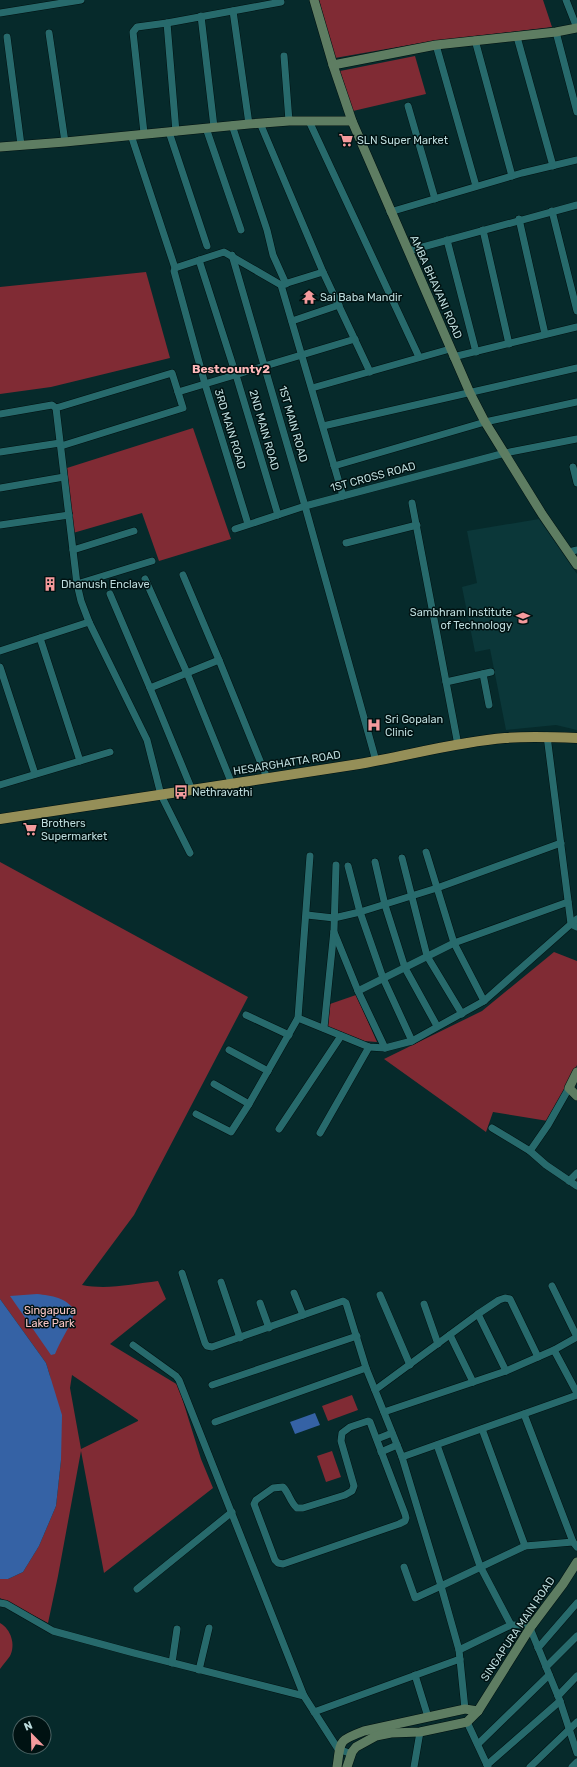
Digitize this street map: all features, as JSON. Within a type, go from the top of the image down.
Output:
[{"type":"main road","name":"HESARGHATTA ROAD","points":[[0,819],[376,761],[458,745],[504,738],[547,736],[577,738]]},
{"type":"street","points":[[0,13],[82,0]]},
{"type":"street","name":"AMBA BHAVANI ROAD","points":[[314,0],[333,65],[352,121],[390,212],[470,394],[485,422],[542,514],[573,551],[577,564]]},
{"type":"street","points":[[333,65],[436,45],[517,37],[577,28],[566,0]]},
{"type":"street","points":[[144,134],[132,32],[137,27],[281,2]]},
{"type":"street","points":[[233,11],[249,124]]},
{"type":"street","points":[[201,16],[210,128],[241,230]]},
{"type":"street","points":[[167,22],[173,132],[207,246]]},
{"type":"street","points":[[556,32],[577,112]]},
{"type":"street","points":[[49,33],[65,142]]},
{"type":"street","points":[[7,37],[21,145]]},
{"type":"street","points":[[517,37],[552,166]]},
{"type":"street","points":[[475,40],[512,176]]},
{"type":"street","points":[[436,45],[476,186]]},
{"type":"street","points":[[284,56],[289,121]]},
{"type":"street","points":[[408,106],[435,198]]},
{"type":"street","points":[[0,147],[173,132],[232,125],[289,121],[352,121]]},
{"type":"street","points":[[309,121],[419,357]]},
{"type":"street","points":[[260,123],[323,272],[370,372]]},
{"type":"street","points":[[232,125],[267,230],[273,255],[284,284],[292,321],[343,496]]},
{"type":"street","name":"3RD MAIN ROAD","points":[[131,135],[174,269],[205,384],[248,524]]},
{"type":"street","points":[[390,212],[476,186],[577,160]]},
{"type":"street","points":[[408,251],[577,204]]},
{"type":"street","points":[[552,211],[577,311]]},
{"type":"street","points":[[519,219],[545,334]]},
{"type":"street","points":[[483,230],[509,344]]},
{"type":"street","points":[[447,240],[476,352]]},
{"type":"street","points":[[174,269],[223,252],[232,255],[284,284],[323,272]]},
{"type":"street","name":"1ST MAIN ROAD","points":[[232,255],[305,506],[376,761]]},
{"type":"street","name":"2ND MAIN ROAD","points":[[199,260],[236,375],[278,515]]},
{"type":"street","points":[[292,321],[339,305]]},
{"type":"street","points":[[312,388],[419,357],[476,352],[577,327]]},
{"type":"street","points":[[178,392],[355,340]]},
{"type":"street","points":[[323,426],[470,394],[577,368]]},
{"type":"street","points":[[0,414],[52,405],[56,408],[172,373],[183,408],[61,445],[0,452]]},
{"type":"street","points":[[334,466],[485,422],[577,402]]},
{"type":"street","points":[[56,408],[77,584],[81,600],[89,622],[147,740],[162,795],[190,853]]},
{"type":"street","name":"1ST CROSS ROAD","points":[[235,529],[305,506],[505,453],[577,439]]},
{"type":"street","points":[[573,467],[577,483]]},
{"type":"street","points":[[0,488],[64,477]]},
{"type":"street","points":[[412,503],[458,745]]},
{"type":"street","points":[[0,525],[69,515]]},
{"type":"street","points":[[346,543],[417,525]]},
{"type":"street","points":[[73,550],[134,531]]},
{"type":"street","points":[[77,584],[152,561]]},
{"type":"street","points":[[183,575],[268,778]]},
{"type":"street","points":[[145,579],[187,673],[232,784]]},
{"type":"street","points":[[110,594],[192,790]]},
{"type":"street","points":[[0,651],[89,622]]},
{"type":"street","points":[[40,638],[80,761]]},
{"type":"street","points":[[150,688],[219,660]]},
{"type":"street","points":[[0,667],[35,774]]},
{"type":"street","points":[[446,682],[491,672]]},
{"type":"street","points":[[483,674],[489,705]]},
{"type":"street","points":[[547,736],[568,902],[574,926]]},
{"type":"street","points":[[0,785],[110,752]]},
{"type":"street","points":[[307,915],[334,918],[385,905],[437,888],[561,843]]},
{"type":"street","points":[[426,852],[454,943],[484,1001]]},
{"type":"street","points":[[196,1114],[231,1132],[250,1104],[298,1018],[307,915],[310,856]]},
{"type":"street","points":[[402,858],[427,956],[462,1014]]},
{"type":"street","points":[[375,862],[385,905],[405,968],[437,1026]]},
{"type":"street","points":[[324,1028],[334,930],[336,865]]},
{"type":"street","points":[[348,866],[360,912],[383,978],[412,1041]]},
{"type":"street","points":[[358,991],[454,943],[568,902]]},
{"type":"street","points":[[298,1018],[370,1047],[385,1048],[412,1041],[484,1001],[574,926],[577,919]]},
{"type":"street","points":[[334,930],[358,991],[385,1048]]},
{"type":"street","points":[[246,1015],[289,1035]]},
{"type":"street","points":[[279,1129],[341,1036]]},
{"type":"street","points":[[320,1133],[370,1047]]},
{"type":"street","points":[[229,1050],[268,1071]]},
{"type":"street","points":[[530,1151],[548,1125],[577,1072]]},
{"type":"street","points":[[214,1084],[250,1104]]},
{"type":"street","points":[[569,1088],[577,1096]]},
{"type":"street","points":[[492,1128],[530,1151],[546,1166],[577,1186]]},
{"type":"street","points":[[569,1181],[577,1173]]},
{"type":"street","points":[[182,1273],[207,1346],[212,1348],[343,1301],[346,1303],[366,1368],[402,1457],[441,1586],[459,1650],[465,1708]]},
{"type":"street","points":[[221,1282],[240,1338]]},
{"type":"street","points":[[384,1412],[506,1370],[554,1350],[577,1337],[552,1286]]},
{"type":"street","points":[[294,1293],[303,1316]]},
{"type":"street","points":[[380,1295],[410,1365]]},
{"type":"street","points":[[375,1390],[478,1314],[499,1300],[505,1298],[510,1299],[538,1357]]},
{"type":"street","points":[[260,1303],[269,1328]]},
{"type":"street","points":[[424,1304],[438,1344]]},
{"type":"street","points":[[478,1314],[506,1370]]},
{"type":"street","points":[[450,1335],[473,1382]]},
{"type":"street","points":[[212,1385],[357,1336]]},
{"type":"street","points":[[133,1345],[178,1378],[304,1696],[338,1749],[352,1754]]},
{"type":"street","points":[[402,1457],[577,1394],[554,1350]]},
{"type":"street","points":[[215,1422],[366,1368]]},
{"type":"street","points":[[404,1567],[415,1598],[525,1546],[575,1544],[524,1414]]},
{"type":"street","points":[[368,1421],[370,1422],[381,1452],[405,1514],[405,1521],[283,1564],[278,1563],[275,1560],[254,1504],[256,1500],[278,1486],[283,1487],[287,1491],[293,1505],[297,1508],[345,1495],[352,1490],[354,1486],[340,1441],[342,1433],[350,1427],[368,1421]]},
{"type":"street","points":[[482,1429],[525,1546]]},
{"type":"street","points":[[377,1440],[392,1433]]},
{"type":"street","points":[[381,1452],[397,1445]]},
{"type":"street","points":[[437,1445],[480,1566],[511,1625]]},
{"type":"street","points":[[137,1589],[232,1512]]},
{"type":"street","name":"SINGAPURA MAIN ROAD","points":[[468,1722],[478,1710],[531,1626],[563,1584],[577,1562]]},
{"type":"street","points":[[0,1603],[6,1604],[53,1632],[304,1696]]},
{"type":"street","points":[[538,1648],[577,1603]]},
{"type":"street","points":[[459,1650],[511,1625],[531,1626],[538,1648],[559,1698],[577,1753]]},
{"type":"street","points":[[199,1670],[209,1628]]},
{"type":"street","points":[[172,1663],[177,1629]]},
{"type":"street","points":[[546,1667],[577,1636]]},
{"type":"street","points":[[314,1712],[460,1659]]},
{"type":"street","points":[[415,1675],[428,1717]]},
{"type":"street","points":[[478,1744],[549,1675]]},
{"type":"street","points":[[347,1767],[356,1747],[376,1736],[392,1733],[420,1732],[468,1722],[487,1766],[559,1698],[577,1676]]},
{"type":"street","points":[[337,1767],[338,1749],[342,1741],[350,1736],[364,1731],[465,1708],[478,1710]]},
{"type":"street","points":[[530,1767],[577,1722]]},
{"type":"street","points":[[414,1767],[420,1732]]},
{"type":"street","points":[[572,1767],[577,1762]]},
{"type":"shaded area","name":"Sambhram Institute of Technology","points":[[539,519],[577,574],[577,730],[556,725],[506,730],[490,649],[475,652],[462,587],[477,583],[467,531]]},
{"type":"green space","points":[[319,0],[543,0],[552,27],[432,41],[335,58]]},
{"type":"green space","points":[[415,56],[426,94],[353,111],[340,71]]},
{"type":"green space","points":[[146,272],[170,358],[51,387],[0,394],[0,287]]},
{"type":"green space","points":[[193,428],[231,539],[159,561],[142,513],[73,533],[67,468]]},
{"type":"green space","name":"Singapura Lake Park","points":[[0,862],[248,997],[134,1215],[82,1285],[110,1287],[158,1281],[166,1299],[110,1344],[178,1385],[201,1459],[213,1488],[104,1573],[81,1451],[48,1623],[0,1598],[0,1579],[8,1579],[23,1572],[39,1546],[56,1506],[61,1460],[50,1376],[46,1363],[0,1299]],"holes":[[[72,1375],[138,1420],[81,1449],[70,1388]]]},
{"type":"green space","points":[[554,952],[577,961],[577,1065],[548,1121],[493,1112],[486,1132],[384,1059],[482,1011]]},
{"type":"green space","points":[[356,995],[377,1042],[364,1041],[328,1027],[330,1004]]},
{"type":"green space","points":[[352,1395],[358,1410],[328,1421],[322,1406]]},
{"type":"green space","points":[[332,1451],[341,1477],[326,1482],[317,1456]]},
{"type":"green space","points":[[0,1623],[10,1633],[13,1647],[10,1656],[0,1669]]},
{"type":"water","points":[[37,1294],[63,1300],[75,1311],[55,1354],[51,1355],[10,1296]]},
{"type":"water","points":[[0,1299],[46,1363],[62,1415],[61,1460],[56,1506],[39,1546],[23,1572],[8,1579],[0,1579]]},
{"type":"water","points":[[315,1413],[320,1425],[295,1434],[290,1422]]},
{"type":"place","name":"SLN Super Market","points":[[346,140]]},
{"type":"place","name":"Sai Baba Mandir","points":[[309,297]]},
{"type":"place","name":"Dhanush Enclave","points":[[50,584]]},
{"type":"place","name":"Sambhram Institute of Technology","points":[[523,618]]},
{"type":"place","name":"Sri Gopalan Clinic","points":[[374,725]]},
{"type":"place","name":"Nethravathi","points":[[181,792]]},
{"type":"place","name":"Brothers Supermarket","points":[[30,829]]},
{"type":"district","name":"Bestcounty2","points":[[231,369]]}]
